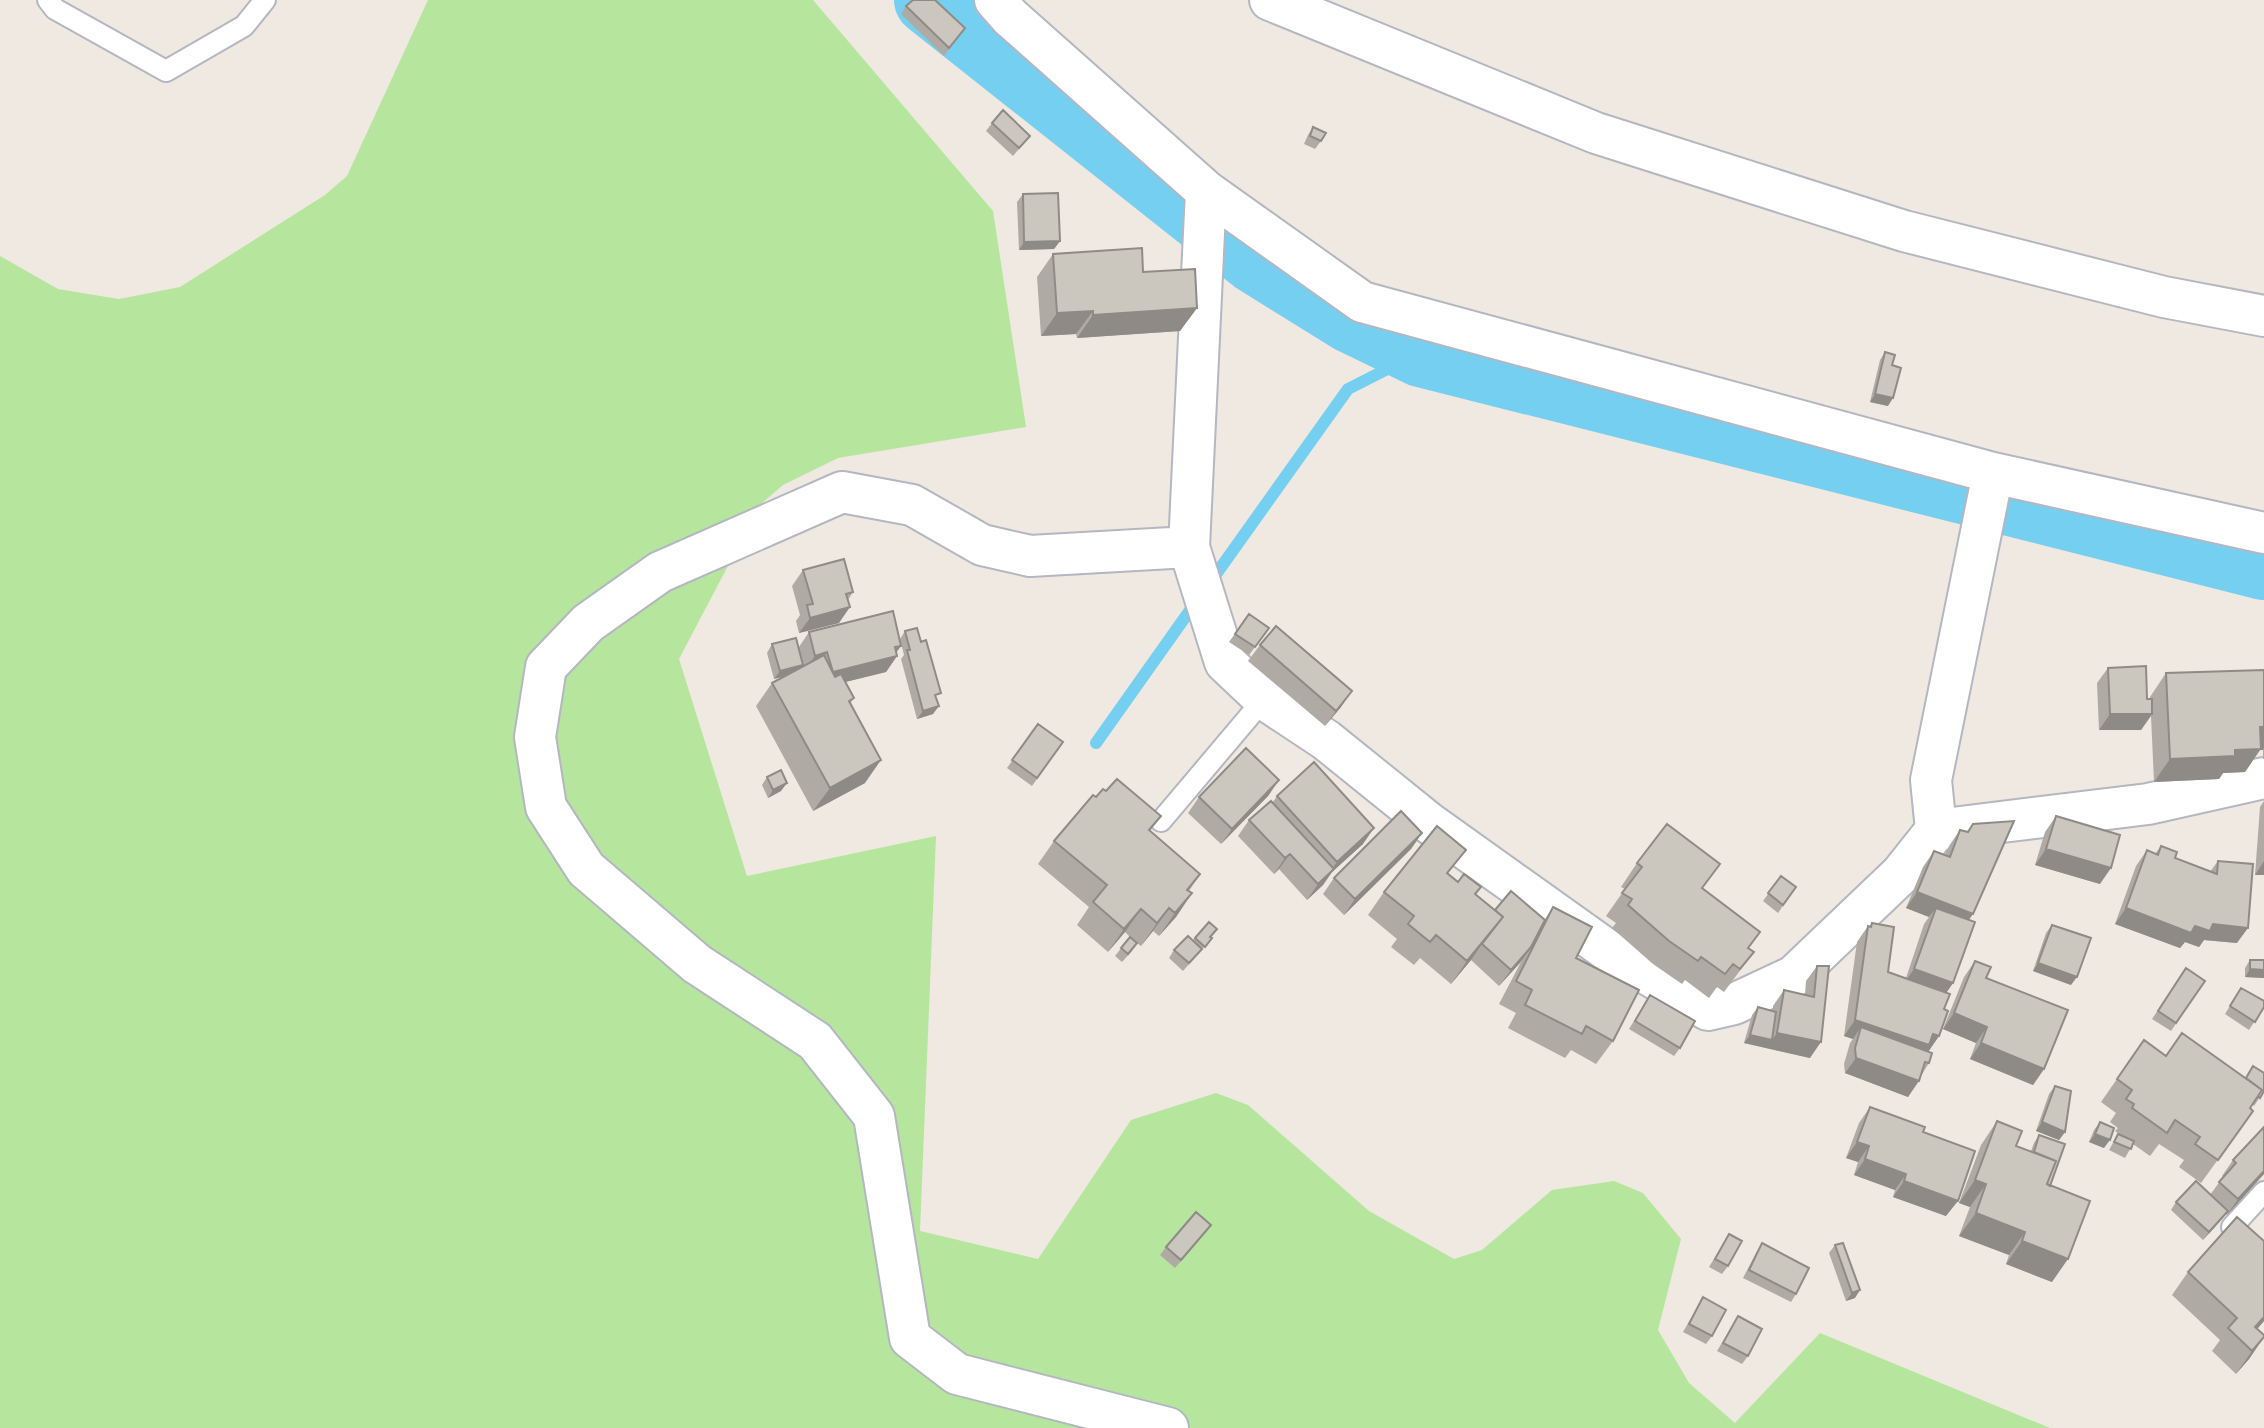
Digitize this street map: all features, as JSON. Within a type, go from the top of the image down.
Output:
[{"type":"street","points":[[995,0],[1010,17],[1206,191],[1362,302],[1993,473],[2264,533]]},
{"type":"street","points":[[1270,0],[1596,133],[1875,222],[2164,297],[2264,316]]},
{"type":"street","points":[[1206,191],[1198,576],[1225,662],[1264,699],[1326,740],[1429,823],[1607,950],[1708,1010],[1734,1004],[1794,976],[1901,874],[1936,830],[1931,780],[1993,473]]},
{"type":"street","points":[[1168,1428],[957,1374],[910,1338],[874,1116],[815,1041],[697,964],[586,869],[546,807],[535,737],[546,667],[588,623],[660,572],[842,492],[912,505],[982,545],[1030,556],[1198,576]]},
{"type":"street","points":[[1936,830],[2148,804],[2264,778]]},
{"type":"lane","points":[[48,0],[55,9],[166,71],[244,26],[265,0]]},
{"type":"lane","points":[[1161,821],[1264,699]]},
{"type":"lane","points":[[2232,1227],[2264,1192]]},
{"type":"green space","points":[[428,0],[813,0],[993,211],[1026,427],[838,458],[783,485],[760,505],[679,659],[747,876],[936,836],[920,1231],[1038,1259],[1131,1120],[1216,1093],[1248,1105],[1369,1211],[1454,1259],[1482,1250],[1552,1190],[1614,1181],[1643,1193],[1681,1239],[1658,1330],[1689,1383],[1735,1423],[1820,1333],[2050,1428],[0,1428],[0,256],[58,289],[119,299],[180,287],[325,195],[347,176]]},
{"type":"building","points":[[913,0],[935,0],[965,28],[949,48],[906,6]]},
{"type":"building","points":[[1003,110],[1030,136],[1019,148],[992,123]]},
{"type":"building","points":[[1313,127],[1326,133],[1321,141],[1310,136]]},
{"type":"building","points":[[1058,193],[1060,241],[1024,242],[1023,194]]},
{"type":"building","points":[[1142,248],[1143,272],[1195,269],[1197,308],[1093,315],[1093,311],[1057,313],[1053,254]]},
{"type":"building","points":[[1885,352],[1895,355],[1892,365],[1901,368],[1893,398],[1875,394]]},
{"type":"building","points":[[844,559],[853,592],[846,594],[850,607],[810,618],[807,605],[813,604],[803,570]]},
{"type":"building","points":[[893,611],[901,646],[895,647],[897,656],[833,672],[827,652],[815,656],[809,632]]},
{"type":"building","points":[[1249,614],[1269,628],[1255,647],[1235,634]]},
{"type":"building","points":[[1276,626],[1352,691],[1336,711],[1260,645]]},
{"type":"building","points":[[917,628],[921,642],[926,640],[941,693],[935,695],[939,706],[923,711],[905,631]]},
{"type":"building","points":[[796,638],[803,665],[780,671],[772,644]]},
{"type":"building","points":[[824,655],[835,677],[841,674],[854,698],[849,701],[881,760],[830,788],[772,683]]},
{"type":"building","points":[[2146,666],[2147,699],[2152,699],[2152,714],[2110,714],[2108,668]]},
{"type":"building","points":[[2264,670],[2261,749],[2235,750],[2235,756],[2170,759],[2166,673]]},
{"type":"building","points":[[1038,724],[1063,742],[1037,778],[1012,760]]},
{"type":"building","points":[[1246,748],[1279,780],[1232,829],[1199,797]]},
{"type":"building","points":[[1314,762],[1374,828],[1337,862],[1277,796]]},
{"type":"building","points":[[781,770],[787,783],[773,790],[767,777]]},
{"type":"building","points":[[1117,779],[1161,816],[1149,830],[1200,874],[1187,890],[1192,893],[1175,913],[1169,908],[1157,923],[1141,909],[1124,929],[1093,902],[1107,885],[1054,841],[1093,795],[1096,797],[1103,789],[1106,791]]},
{"type":"building","points":[[1271,801],[1334,869],[1318,884],[1290,854],[1285,858],[1249,820]]},
{"type":"building","points":[[1401,811],[1422,833],[1355,899],[1334,878]]},
{"type":"building","points":[[2056,816],[2120,835],[2111,868],[2046,849]]},
{"type":"building","points":[[2014,821],[1973,914],[1917,892],[1934,851],[1950,857],[1960,830],[1968,832],[1973,824]]},
{"type":"building","points":[[1667,824],[1720,864],[1702,888],[1760,932],[1748,948],[1754,952],[1740,969],[1733,964],[1725,974],[1701,957],[1698,961],[1669,941],[1628,905],[1632,899],[1622,893],[1642,867],[1637,863]]},
{"type":"building","points":[[1437,826],[1466,850],[1447,873],[1458,882],[1464,874],[1481,887],[1475,894],[1503,917],[1467,961],[1436,935],[1430,942],[1408,924],[1414,916],[1384,892]]},
{"type":"building","points":[[2161,846],[2177,852],[2175,858],[2217,874],[2218,861],[2253,864],[2248,928],[2213,924],[2210,931],[2195,926],[2191,933],[2126,908],[2147,850],[2158,855]]},
{"type":"building","points":[[1781,876],[1796,887],[1783,905],[1768,893]]},
{"type":"building","points":[[1511,891],[1545,920],[1531,947],[1511,970],[1482,944],[1503,917],[1495,910]]},
{"type":"building","points":[[1553,907],[1592,927],[1576,958],[1639,990],[1613,1041],[1586,1026],[1582,1034],[1525,1005],[1532,990],[1516,981]]},
{"type":"building","points":[[1936,908],[1975,922],[1953,983],[1914,969]]},
{"type":"building","points":[[1209,922],[1217,929],[1205,947],[1195,938]]},
{"type":"building","points":[[1872,923],[1894,927],[1888,972],[1950,994],[1939,1036],[1933,1034],[1929,1045],[1855,1020],[1868,926],[1871,927]]},
{"type":"building","points":[[2052,925],[2091,938],[2077,977],[2038,963]]},
{"type":"building","points":[[1188,936],[1202,949],[1189,963],[1174,950]]},
{"type":"building","points":[[1130,937],[1137,943],[1128,954],[1121,948]]},
{"type":"building","points":[[2250,960],[2264,960],[2264,970],[2250,969]]},
{"type":"building","points":[[1975,961],[1991,967],[1986,978],[2068,1010],[2044,1069],[1981,1043],[1987,1027],[1954,1013]]},
{"type":"building","points":[[1817,966],[1829,966],[1821,1042],[1777,1033],[1784,990],[1814,997]]},
{"type":"building","points":[[2186,968],[2205,981],[2176,1023],[2158,1011]]},
{"type":"building","points":[[2241,988],[2264,1001],[2255,1022],[2230,1006]]},
{"type":"building","points":[[1650,995],[1695,1021],[1680,1048],[1635,1021]]},
{"type":"building","points":[[1758,1007],[1776,1012],[1772,1040],[1750,1035]]},
{"type":"building","points":[[1861,1027],[1932,1053],[1929,1063],[1925,1062],[1919,1081],[1856,1058],[1855,1048]]},
{"type":"building","points":[[2182,1033],[2262,1090],[2250,1108],[2253,1111],[2218,1160],[2195,1144],[2200,1137],[2175,1120],[2167,1133],[2132,1108],[2134,1104],[2126,1099],[2132,1090],[2117,1079],[2144,1040],[2166,1056]]},
{"type":"building","points":[[2253,1066],[2264,1073],[2264,1091],[2260,1098],[2258,1096],[2262,1090],[2246,1078]]},
{"type":"building","points":[[2055,1086],[2071,1091],[2065,1132],[2042,1122]]},
{"type":"building","points":[[1870,1107],[1925,1127],[1923,1132],[1975,1151],[1958,1201],[1904,1181],[1906,1174],[1865,1159],[1869,1146],[1857,1142]]},
{"type":"building","points":[[1997,1121],[2022,1131],[2016,1146],[2056,1161],[2047,1184],[2090,1201],[2068,1259],[2022,1241],[2025,1232],[1976,1213],[1986,1184],[1975,1180]]},
{"type":"building","points":[[2100,1122],[2114,1128],[2110,1140],[2095,1134]]},
{"type":"building","points":[[2264,1127],[2264,1171],[2238,1199],[2219,1182],[2236,1163],[2233,1160]]},
{"type":"building","points":[[2118,1134],[2134,1141],[2131,1149],[2114,1142]]},
{"type":"building","points":[[2039,1135],[2065,1144],[2050,1186],[2047,1184],[2056,1161],[2034,1152]]},
{"type":"building","points":[[2196,1181],[2228,1211],[2209,1232],[2176,1202]]},
{"type":"building","points":[[1196,1212],[1211,1225],[1181,1260],[1166,1247]]},
{"type":"building","points":[[2237,1217],[2264,1241],[2264,1317],[2255,1327],[2264,1337],[2252,1351],[2228,1328],[2237,1318],[2188,1272]]},
{"type":"building","points":[[1729,1234],[1742,1241],[1728,1266],[1715,1259]]},
{"type":"building","points":[[1762,1243],[1809,1268],[1796,1294],[1749,1270]]},
{"type":"building","points":[[1843,1243],[1860,1290],[1852,1293],[1835,1245]]},
{"type":"building","points":[[1703,1297],[1726,1310],[1712,1336],[1689,1324]]},
{"type":"building","points":[[1738,1316],[1762,1329],[1748,1356],[1723,1343]]},
{"type":"waterway","points":[[929,0],[1256,259],[1351,318],[1421,352],[2264,565]]},
{"type":"waterway","points":[[1209,584],[1348,389],[1421,352]]},
{"type":"waterway","points":[[1096,743],[1198,599]]}]
